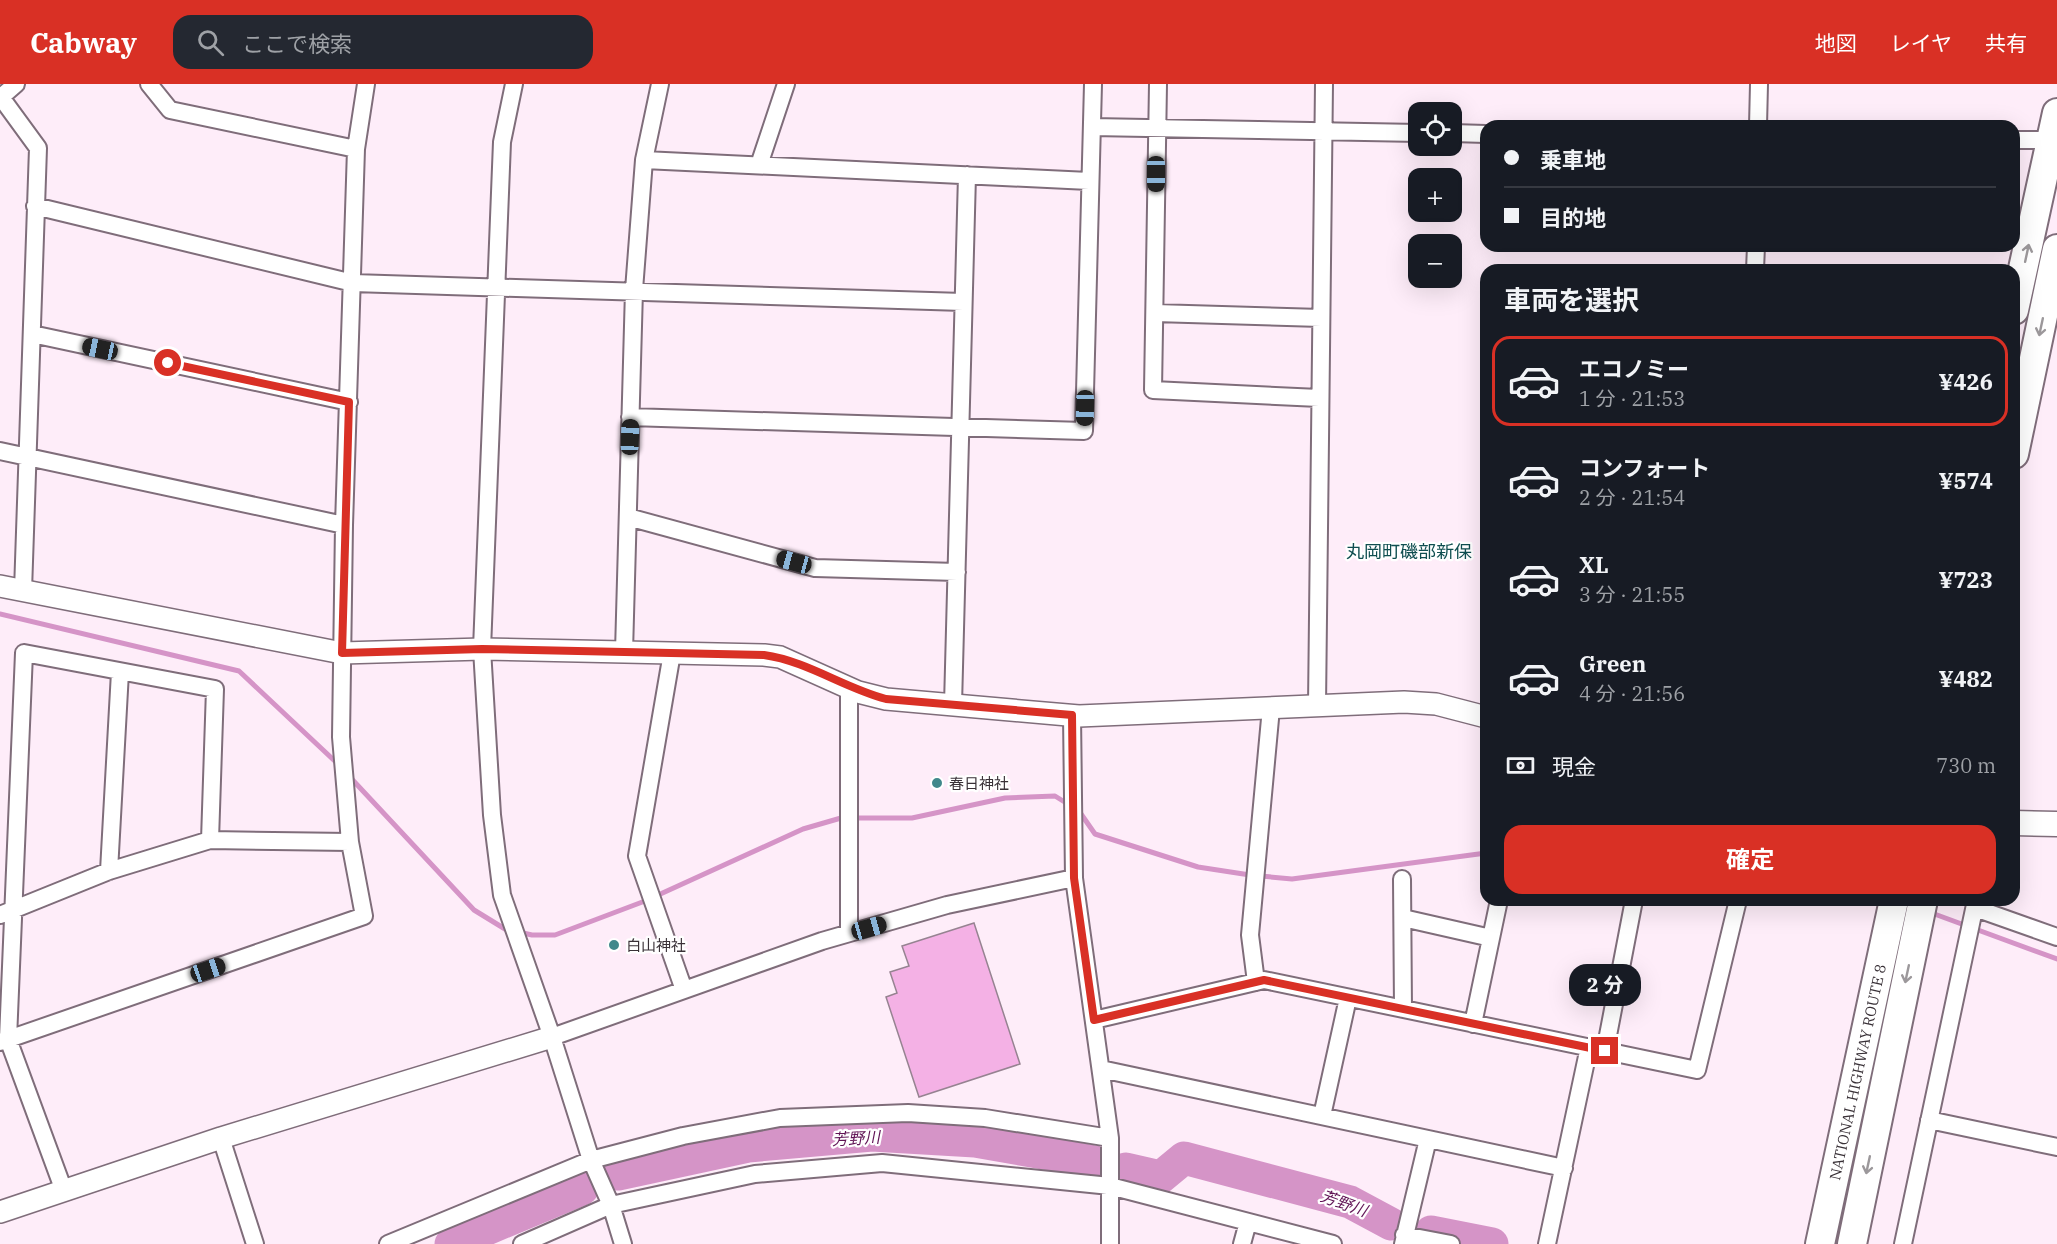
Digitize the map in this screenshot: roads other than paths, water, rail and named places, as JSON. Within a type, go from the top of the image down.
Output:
[{"type":"highway","points":[[2020,282],[2057,113]]},
{"type":"highway","points":[[2020,425],[2057,249]]},
{"type":"highway","name":"NATIONAL HIGHWAY ROUTE 8","points":[[1820,1244],[1893,906]]},
{"type":"highway","name":"NATIONAL HIGHWAY ROUTE 8","points":[[1851,1244],[1921,908]]},
{"type":"main road","points":[[2020,823],[2057,824]]},
{"type":"street","points":[[16,84],[0,97],[38,148],[23,591]]},
{"type":"street","points":[[149,84],[170,110],[356,149]]},
{"type":"street","points":[[4,1041],[364,916],[350,842],[340,737],[356,149],[366,84]]},
{"type":"street","points":[[514,84],[502,142],[482,649],[492,815],[502,895],[552,1036],[591,1160],[611,1205],[623,1244]]},
{"type":"street","points":[[624,652],[634,290],[644,160],[660,84]]},
{"type":"street","points":[[759,165],[786,84]]},
{"type":"street","points":[[630,417],[1084,431],[1093,84]]},
{"type":"street","points":[[1158,84],[1153,390],[1319,398]]},
{"type":"street","points":[[1317,706],[1324,84]]},
{"type":"street","points":[[1758,120],[1759,84]]},
{"type":"street","points":[[1092,127],[1408,133]]},
{"type":"street","points":[[1462,133],[1480,134]]},
{"type":"street","points":[[2020,140],[2051,140]]},
{"type":"street","points":[[644,160],[1089,180]]},
{"type":"street","points":[[953,705],[967,175]]},
{"type":"street","points":[[35,206],[353,283],[963,302]]},
{"type":"street","points":[[1155,313],[1321,318]]},
{"type":"street","points":[[32,334],[349,402]]},
{"type":"street","points":[[0,451],[344,525]]},
{"type":"street","points":[[628,517],[814,568],[957,572]]},
{"type":"street","points":[[0,586],[342,653],[482,649],[780,657],[849,688],[886,699],[1072,715],[1404,702],[1436,704],[1480,715]]},
{"type":"street","points":[[64,1191],[4,1041],[6,913],[24,653],[215,689],[210,840]]},
{"type":"street","points":[[672,653],[637,856],[684,990]]},
{"type":"street","points":[[110,871],[120,672]]},
{"type":"street","points":[[849,688],[849,933]]},
{"type":"street","points":[[1256,982],[1250,935],[1271,708]]},
{"type":"street","points":[[1072,715],[1074,878],[1110,1138],[1110,1244]]},
{"type":"street","points":[[6,913],[110,871],[210,840],[350,842]]},
{"type":"street","points":[[0,1212],[221,1138],[552,1036],[849,933],[947,905],[1074,878]]},
{"type":"street","points":[[1402,879],[1404,1009]]},
{"type":"street","points":[[1473,1024],[1498,906]]},
{"type":"street","points":[[1547,1244],[1564,1168],[1597,1049],[1633,906]]},
{"type":"street","points":[[1094,1020],[1264,980],[1697,1070],[1737,906]]},
{"type":"street","points":[[1903,1244],[1975,907],[2057,937]]},
{"type":"street","points":[[1402,918],[1491,938]]},
{"type":"street","points":[[1322,1116],[1348,998]]},
{"type":"street","points":[[1101,1070],[1564,1168]]},
{"type":"street","points":[[388,1244],[591,1160],[683,1136],[780,1118],[908,1113],[985,1118],[1110,1138]]},
{"type":"street","points":[[1929,1120],[2057,1147]]},
{"type":"street","points":[[221,1138],[255,1244]]},
{"type":"street","points":[[1428,1139],[1404,1239],[1451,1244]]},
{"type":"street","points":[[522,1244],[611,1205],[755,1174],[882,1162],[1110,1186],[1333,1244]]},
{"type":"street","points":[[1242,1244],[1248,1222]]},
{"type":"waterway","points":[[0,614],[239,671],[338,764]]},
{"type":"waterway","points":[[348,775],[474,910],[505,929],[532,935],[555,935],[645,901],[803,829],[841,818],[912,818],[1005,798],[1055,796],[1071,806]]},
{"type":"waterway","points":[[1079,811],[1095,834],[1198,867],[1250,875],[1292,879],[1480,854]]},
{"type":"waterway","points":[[1929,912],[2057,959]]},
{"type":"waterway","name":"芳野川","points":[[618,1174],[748,1146],[872,1135],[975,1141],[1095,1162]]},
{"type":"waterway","name":"芳野川","points":[[1126,1169],[1161,1177],[1184,1158],[1350,1202],[1391,1224]]},
{"type":"waterway","name":"芳野川","points":[[451,1244],[582,1189]]},
{"type":"waterway","name":"芳野川","points":[[1431,1232],[1492,1244]]},
{"type":"place","name":"春日神社","points":[[937,783]]},
{"type":"place","name":"白山神社","points":[[614,945]]},
{"type":"district","name":"丸岡町磯部新保","points":[[1409,551]]}]
